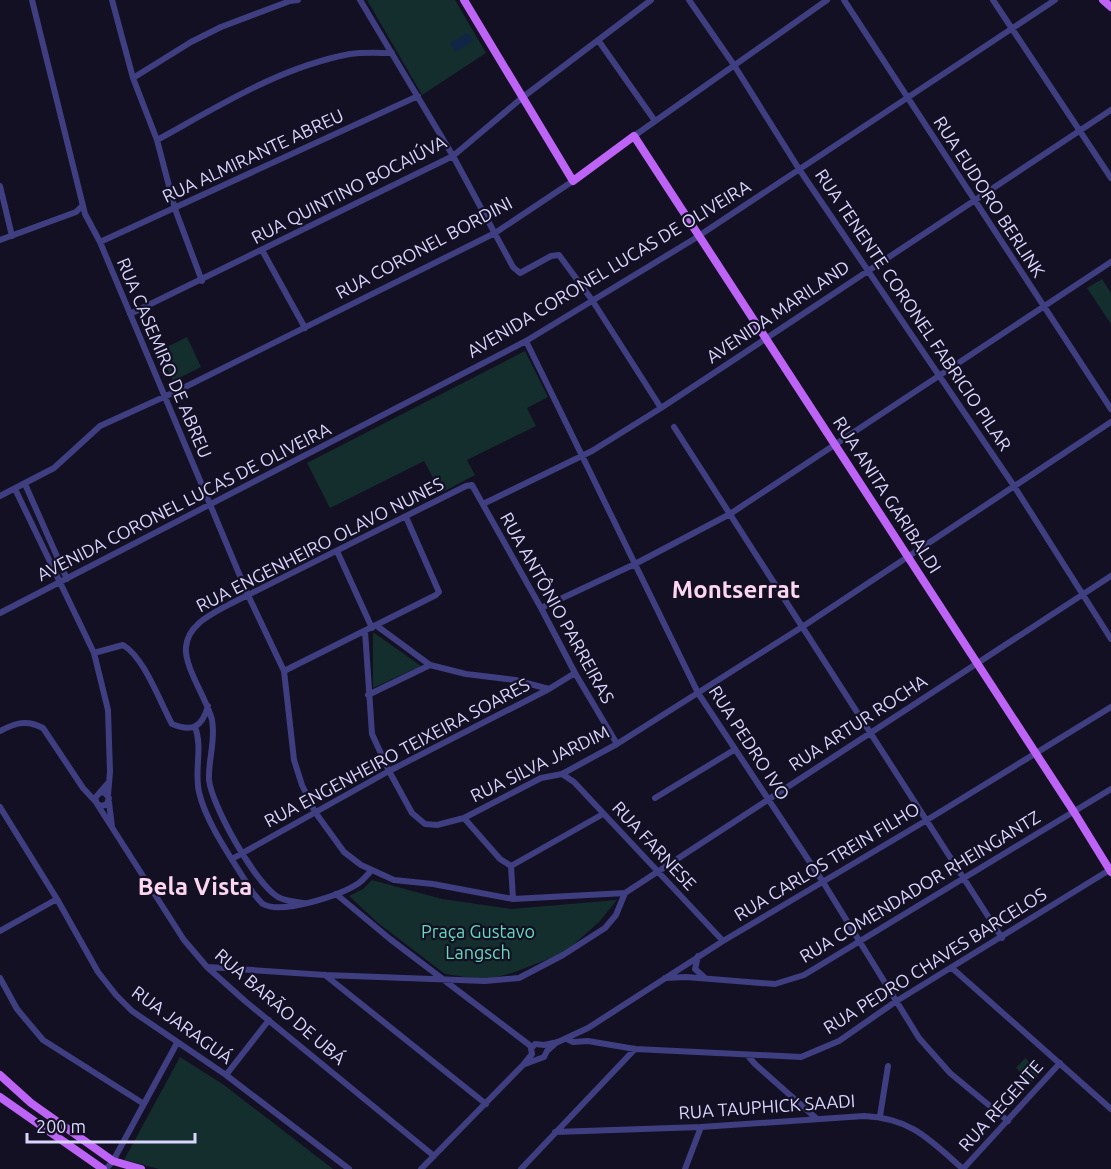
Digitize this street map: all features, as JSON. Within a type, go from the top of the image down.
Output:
[{"type":"main road","points":[[464,0],[573,181]]},
{"type":"main road","points":[[1103,0],[1111,7]]},
{"type":"main road","name":"RUA CORONEL BORDINI","points":[[573,181],[634,136]]},
{"type":"main road","name":"RUA ANITA GARIBALDI","points":[[634,136],[1074,812],[1110,871]]},
{"type":"main road","points":[[0,1075],[31,1103],[113,1161],[141,1169]]},
{"type":"main road","points":[[0,1097],[104,1169]]},
{"type":"street","name":"RUA CASEMIRO DE ABREU","points":[[32,0],[82,206],[248,595],[284,671],[294,760],[302,785],[315,812],[344,852],[372,870]]},
{"type":"street","points":[[112,0],[133,78],[157,140],[175,209],[202,281]]},
{"type":"street","points":[[133,78],[191,42],[221,27],[298,0]]},
{"type":"street","points":[[360,0],[453,156],[513,267],[520,273],[550,256],[559,255],[592,300],[661,408]]},
{"type":"street","name":"RUA QUINTINO BOCAIÚVA","points":[[130,314],[202,281],[453,156],[522,97],[651,0]]},
{"type":"street","name":"RUA TENENTE CORONEL FABRICIO PILAR","points":[[688,0],[734,65],[799,169],[1014,486],[1111,639]]},
{"type":"street","name":"RUA CORONEL BORDINI","points":[[634,136],[827,0]]},
{"type":"street","name":"RUA EUDORO BERLINK","points":[[844,0],[1111,409]]},
{"type":"street","points":[[993,0],[1111,178]]},
{"type":"street","name":"AVENIDA CORONEL LUCAS DE OLIVEIRA","points":[[0,613],[61,585],[67,579],[526,341],[699,235],[1055,0]]},
{"type":"street","points":[[598,40],[655,121]]},
{"type":"street","points":[[157,140],[212,108],[275,77],[352,54],[392,53]]},
{"type":"street","name":"RUA ALMIRANTE ABREU","points":[[99,242],[418,96]]},
{"type":"street","name":"AVENIDA MARILAND","points":[[483,504],[582,456],[661,408],[1111,110]]},
{"type":"street","name":"RUA CORONEL BORDINI","points":[[0,496],[54,468],[100,426],[165,397],[495,233],[573,181]]},
{"type":"street","points":[[0,186],[12,236]]},
{"type":"street","points":[[0,240],[76,212],[82,206]]},
{"type":"street","points":[[76,212],[85,213]]},
{"type":"street","points":[[262,250],[306,328]]},
{"type":"street","points":[[542,608],[635,564],[730,514],[1111,262]]},
{"type":"street","name":"RUA PEDRO IVO","points":[[526,341],[698,693],[823,882],[919,1038],[950,1073],[1008,1121]]},
{"type":"street","name":"RUA SILVA JARDIM","points":[[371,628],[368,695],[372,734],[389,771],[412,813],[425,824],[437,825],[464,818],[541,778],[562,774],[617,744],[802,627],[1111,422]]},
{"type":"street","points":[[674,428],[1002,938]]},
{"type":"street","points":[[25,484],[67,579]]},
{"type":"street","name":"RUA ANTÔNIO PARREIRAS","points":[[472,485],[542,608],[575,673],[617,744]]},
{"type":"street","name":"RUA ENGENHEIRO OLAVO NUNES","points":[[208,706],[191,669],[186,647],[193,629],[206,617],[465,486],[472,485]]},
{"type":"street","points":[[15,489],[94,653],[108,710],[110,782],[104,796],[96,803]]},
{"type":"street","points":[[23,505],[33,501]]},
{"type":"street","points":[[284,671],[439,592],[406,517]]},
{"type":"street","points":[[337,551],[371,628],[430,665],[466,674],[515,680],[549,688]]},
{"type":"street","name":"RUA ARTUR ROCHA","points":[[372,870],[394,880],[434,884],[513,899],[625,893],[1111,576]]},
{"type":"street","points":[[94,653],[123,645],[132,650],[142,664],[172,724],[183,728],[195,727],[201,723],[208,706]]},
{"type":"street","points":[[368,695],[430,665]]},
{"type":"street","name":"RUA ENGENHEIRO TEIXEIRA SOARES","points":[[232,859],[389,771],[575,673]]},
{"type":"street","points":[[208,706],[213,723],[214,740],[209,777],[210,787],[219,811],[265,886],[279,898],[304,903]]},
{"type":"street","name":"RUA CARLOS TREIN FILHO","points":[[538,1050],[577,1034],[698,956],[1111,707]]},
{"type":"street","name":"RUA BARÃO DE UBÁ","points":[[0,731],[18,722],[32,722],[43,728],[83,788],[96,803],[184,940],[207,967],[434,1156]]},
{"type":"street","points":[[195,727],[199,793],[208,818],[253,893],[263,904],[276,908],[336,894],[359,883],[372,870]]},
{"type":"street","points":[[655,798],[734,750]]},
{"type":"street","name":"RUA FARNESE","points":[[562,774],[574,782],[723,941]]},
{"type":"street","points":[[83,788],[104,796]]},
{"type":"street","name":"RUA COMENDADOR RHEINGANTZ","points":[[665,978],[687,977],[775,984],[804,975],[1111,789]]},
{"type":"street","points":[[96,803],[105,806],[104,796]]},
{"type":"street","name":"RUA BARÃO DE UBÁ","points":[[104,796],[112,828]]},
{"type":"street","name":"RUA JARAGUÁ","points":[[0,807],[57,899],[98,972],[116,995],[132,1011],[226,1075],[349,1169]]},
{"type":"street","points":[[511,866],[603,814]]},
{"type":"street","points":[[464,818],[500,859],[511,866]]},
{"type":"street","points":[[511,866],[513,899]]},
{"type":"street","name":"RUA PEDRO CHAVES BARCELOS","points":[[567,1039],[635,1049],[801,1057],[839,1041],[895,1002],[1110,871]]},
{"type":"street","points":[[207,967],[442,980],[484,981],[519,978],[563,955],[605,928],[616,915],[625,893]]},
{"type":"street","points":[[336,894],[442,980],[538,1050],[421,1169]]},
{"type":"street","points":[[0,931],[57,899]]},
{"type":"street","points":[[698,956],[695,969],[707,979]]},
{"type":"street","points":[[952,968],[1111,1109]]},
{"type":"street","points":[[324,975],[486,1104]]},
{"type":"street","points":[[0,978],[17,1009],[43,1040],[144,1104]]},
{"type":"street","points":[[226,1075],[269,1020]]},
{"type":"street","name":"RUA PEDRO CHAVES BARCELOS","points":[[577,1034],[588,1041]]},
{"type":"street","points":[[104,1169],[113,1161],[177,1042]]},
{"type":"street","points":[[521,1169],[635,1049]]},
{"type":"street","points":[[748,1056],[817,1119]]},
{"type":"street","name":"RUA REGENTE","points":[[963,1169],[1060,1063]]},
{"type":"street","points":[[880,1116],[888,1066]]},
{"type":"street","name":"RUA TAUPHICK SAADI","points":[[555,1132],[701,1127],[880,1116],[906,1124],[919,1132],[963,1169]]},
{"type":"street","points":[[685,1169],[701,1127]]},
{"type":"green space","points":[[367,0],[455,0],[486,53],[422,95]]},
{"type":"green space","points":[[1102,279],[1111,293],[1111,324],[1087,288]]},
{"type":"green space","points":[[187,337],[201,367],[173,381],[159,351]]},
{"type":"green space","points":[[525,351],[548,397],[527,408],[536,426],[467,460],[475,475],[441,493],[424,461],[330,508],[307,463]]},
{"type":"green space","points":[[373,632],[421,666],[373,688]]},
{"type":"green space","name":"Praça Gustavo Langsch","points":[[372,880],[442,899],[511,909],[617,900],[599,922],[564,953],[512,973],[485,980],[445,974],[378,923],[349,896],[363,889]]},
{"type":"green space","points":[[180,1057],[224,1085],[333,1169],[159,1169],[124,1160]]},
{"type":"green space","points":[[1025,1058],[1041,1073],[1032,1082],[1016,1068]]},
{"type":"water","points":[[468,33],[473,41],[456,52],[450,43]]},
{"type":"district","name":"Montserrat","points":[[736,590]]},
{"type":"district","name":"Bela Vista","points":[[195,887]]}]
